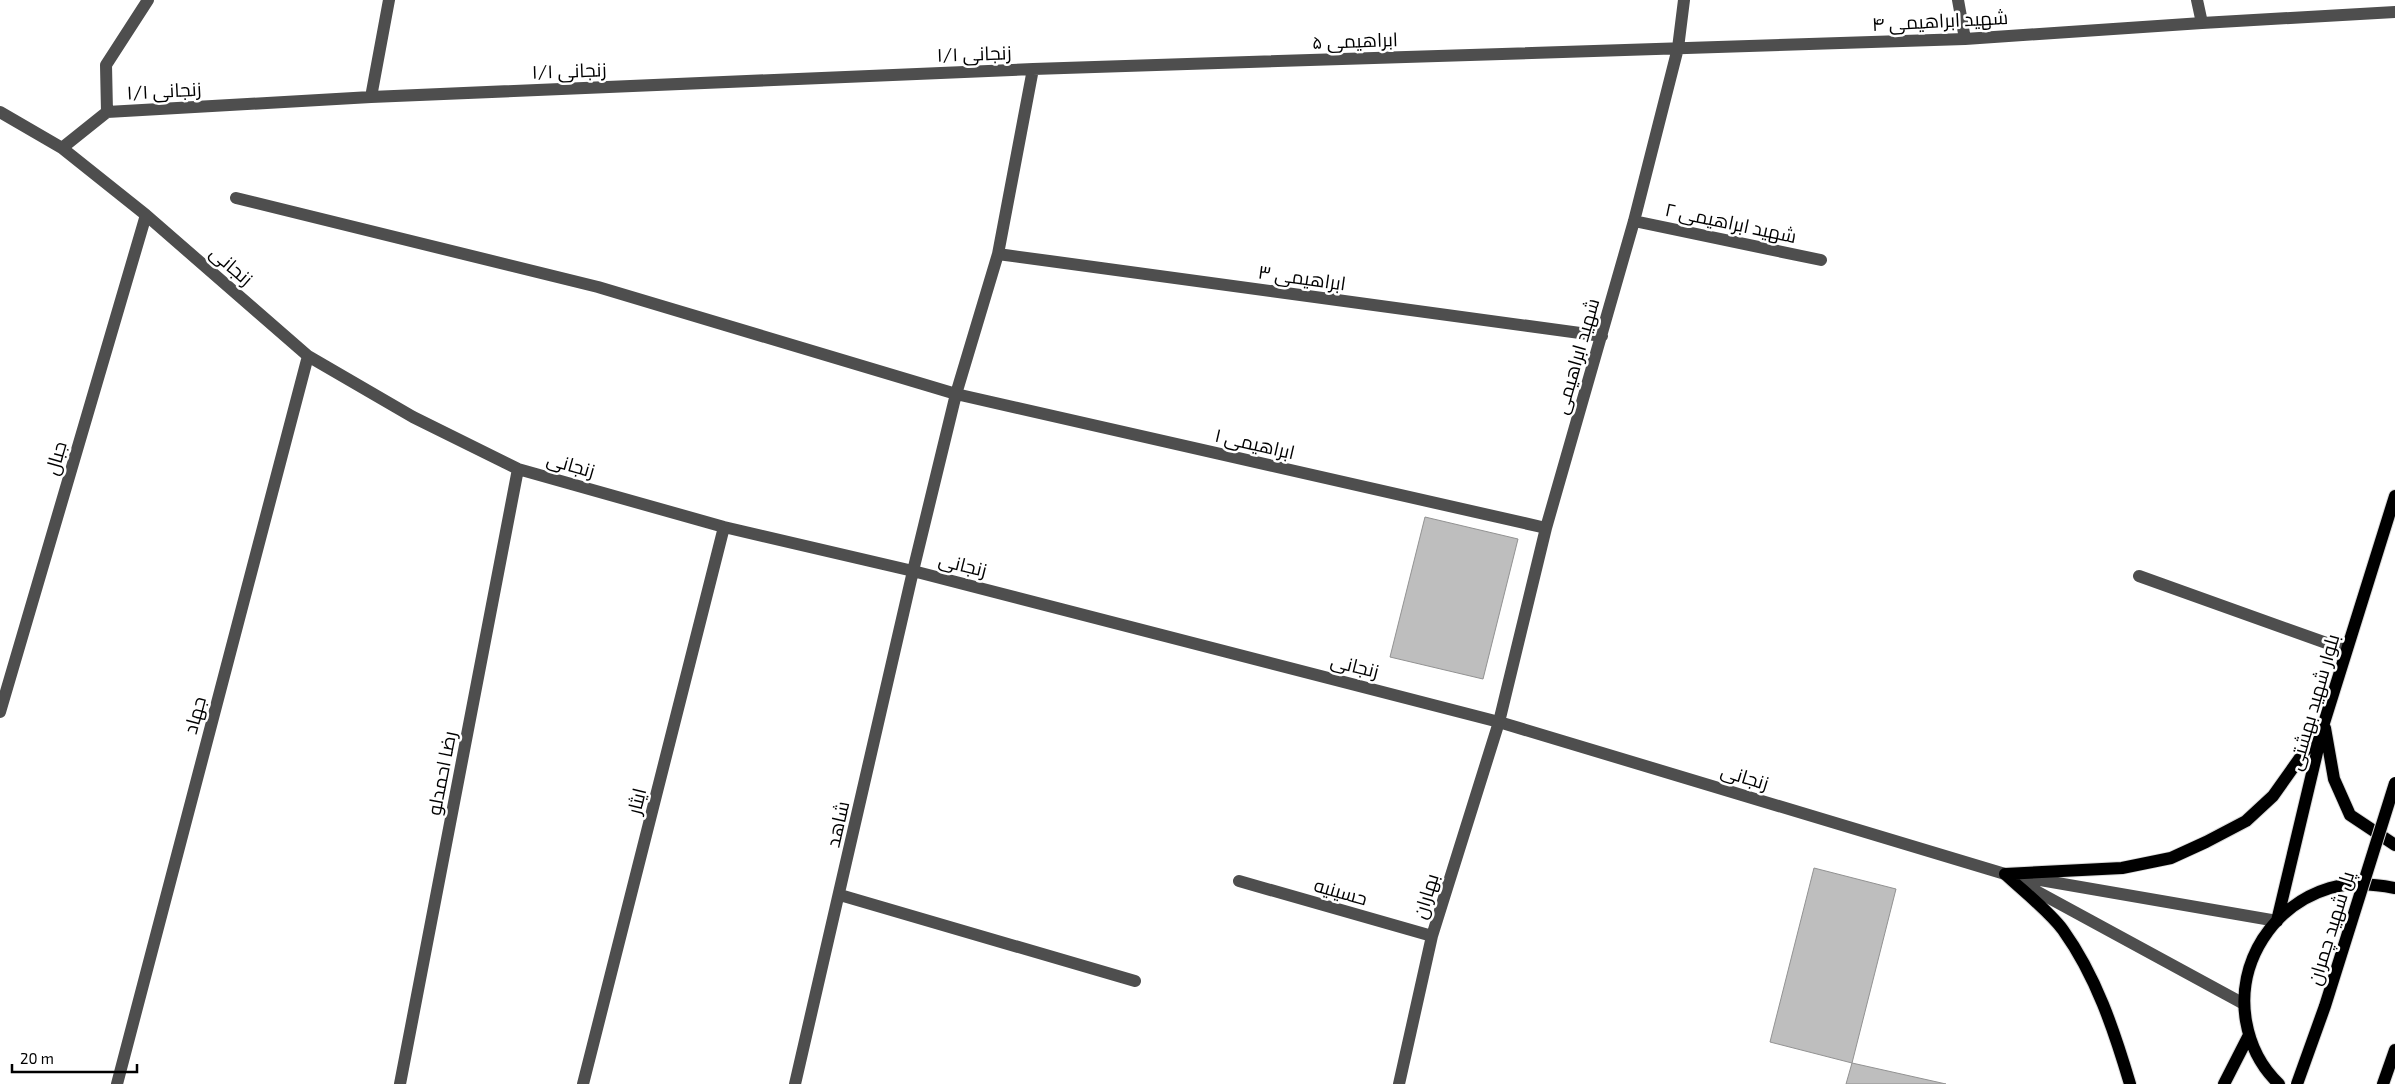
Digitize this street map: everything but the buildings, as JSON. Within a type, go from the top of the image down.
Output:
[{"type":"main road","name":"بلوار شهید بهشتی","points":[[2277,920],[2324,723],[2395,496]]},
{"type":"main road","points":[[2324,723],[2334,779],[2350,815],[2395,845]]},
{"type":"main road","points":[[2005,874],[2122,868],[2171,858],[2206,842],[2246,821],[2273,796],[2324,723]]},
{"type":"main road","name":"پل شهید چمران","points":[[2297,1084],[2325,1006],[2395,783]]},
{"type":"main road","points":[[2005,874],[2062,929],[2105,1006],[2130,1084]]},
{"type":"main road","points":[[2279,1084],[2258,1057],[2249,1035],[2244,1004],[2249,968],[2256,950],[2277,920],[2293,906],[2312,895],[2332,887],[2354,884],[2376,884],[2395,888]]},
{"type":"main road","points":[[2224,1084],[2249,1035]]},
{"type":"main road","points":[[2383,1084],[2395,1050]]},
{"type":"street","points":[[62,148],[107,112],[106,65],[148,0]]},
{"type":"street","points":[[371,97],[389,0]]},
{"type":"street","name":"شهید ابراهیمی","points":[[1498,722],[1546,528],[1634,221],[1678,48],[1684,0]]},
{"type":"street","points":[[1958,0],[1965,39]]},
{"type":"street","points":[[2197,0],[2202,23]]},
{"type":"street","name":"شهید ابراهیمی ۴","points":[[1678,48],[1965,39],[2395,12]]},
{"type":"street","name":"ابراهیمی ۵","points":[[1033,69],[1678,48]]},
{"type":"street","name":"زنجانی ۱/۱","points":[[107,112],[371,97],[1033,69]]},
{"type":"street","name":"شاهد","points":[[795,1084],[913,571],[956,394],[998,254],[1033,69]]},
{"type":"street","name":"زنجانی","points":[[0,112],[62,148],[146,215],[308,356],[413,417],[518,469],[724,527],[913,571],[1498,722],[2005,874]]},
{"type":"street","name":"ابراهیمی ۱","points":[[236,198],[598,287],[956,394],[1546,528]]},
{"type":"street","name":"جبال","points":[[0,712],[146,215]]},
{"type":"street","name":"شهید ابراهیمی ۲","points":[[1634,221],[1821,260]]},
{"type":"street","name":"ابراهیمی ۳","points":[[998,254],[1602,336]]},
{"type":"street","name":"جهاد","points":[[117,1084],[308,356]]},
{"type":"street","name":"رضا احمدلو","points":[[400,1084],[518,469]]},
{"type":"street","name":"ایثار","points":[[583,1084],[724,527]]},
{"type":"street","points":[[2139,576],[2346,650]]},
{"type":"street","name":"بهاران","points":[[1399,1084],[1432,936],[1498,722]]},
{"type":"street","points":[[2005,874],[2277,920]]},
{"type":"street","points":[[2005,874],[2244,1004]]},
{"type":"street","name":"حسینیه","points":[[1239,881],[1432,936]]},
{"type":"street","points":[[840,895],[1135,981]]}]
